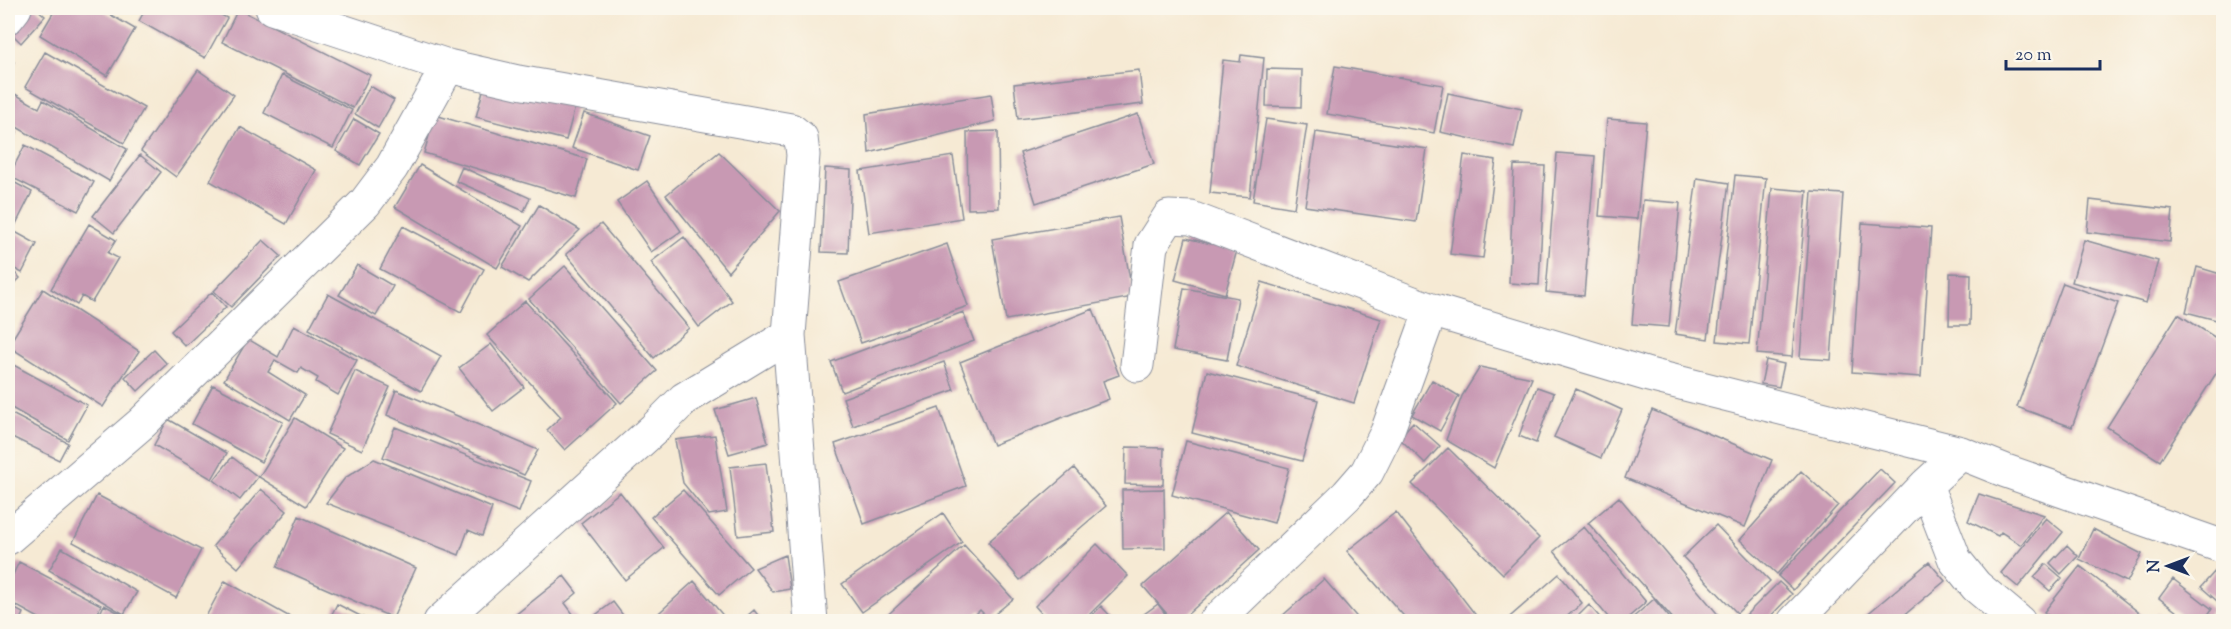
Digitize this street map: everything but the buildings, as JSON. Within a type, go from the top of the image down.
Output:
[{"type":"street","points":[[8,17],[15,8]]},
{"type":"street","points":[[272,8],[448,66],[518,82],[791,130],[801,138],[803,155],[789,335],[811,621]]},
{"type":"street","points":[[8,538],[142,423],[365,203],[392,167],[448,66]]},
{"type":"street","points":[[1137,365],[1151,245],[1169,217],[1191,218],[1431,310],[1649,375],[1960,453],[2223,547]]},
{"type":"street","points":[[1215,621],[1347,495],[1367,472],[1387,432],[1431,310]]},
{"type":"street","points":[[440,621],[645,437],[684,399],[789,335]]},
{"type":"street","points":[[1794,621],[1926,484],[1960,453]]},
{"type":"street","points":[[1926,484],[1955,560],[1976,586],[2019,621]]}]
